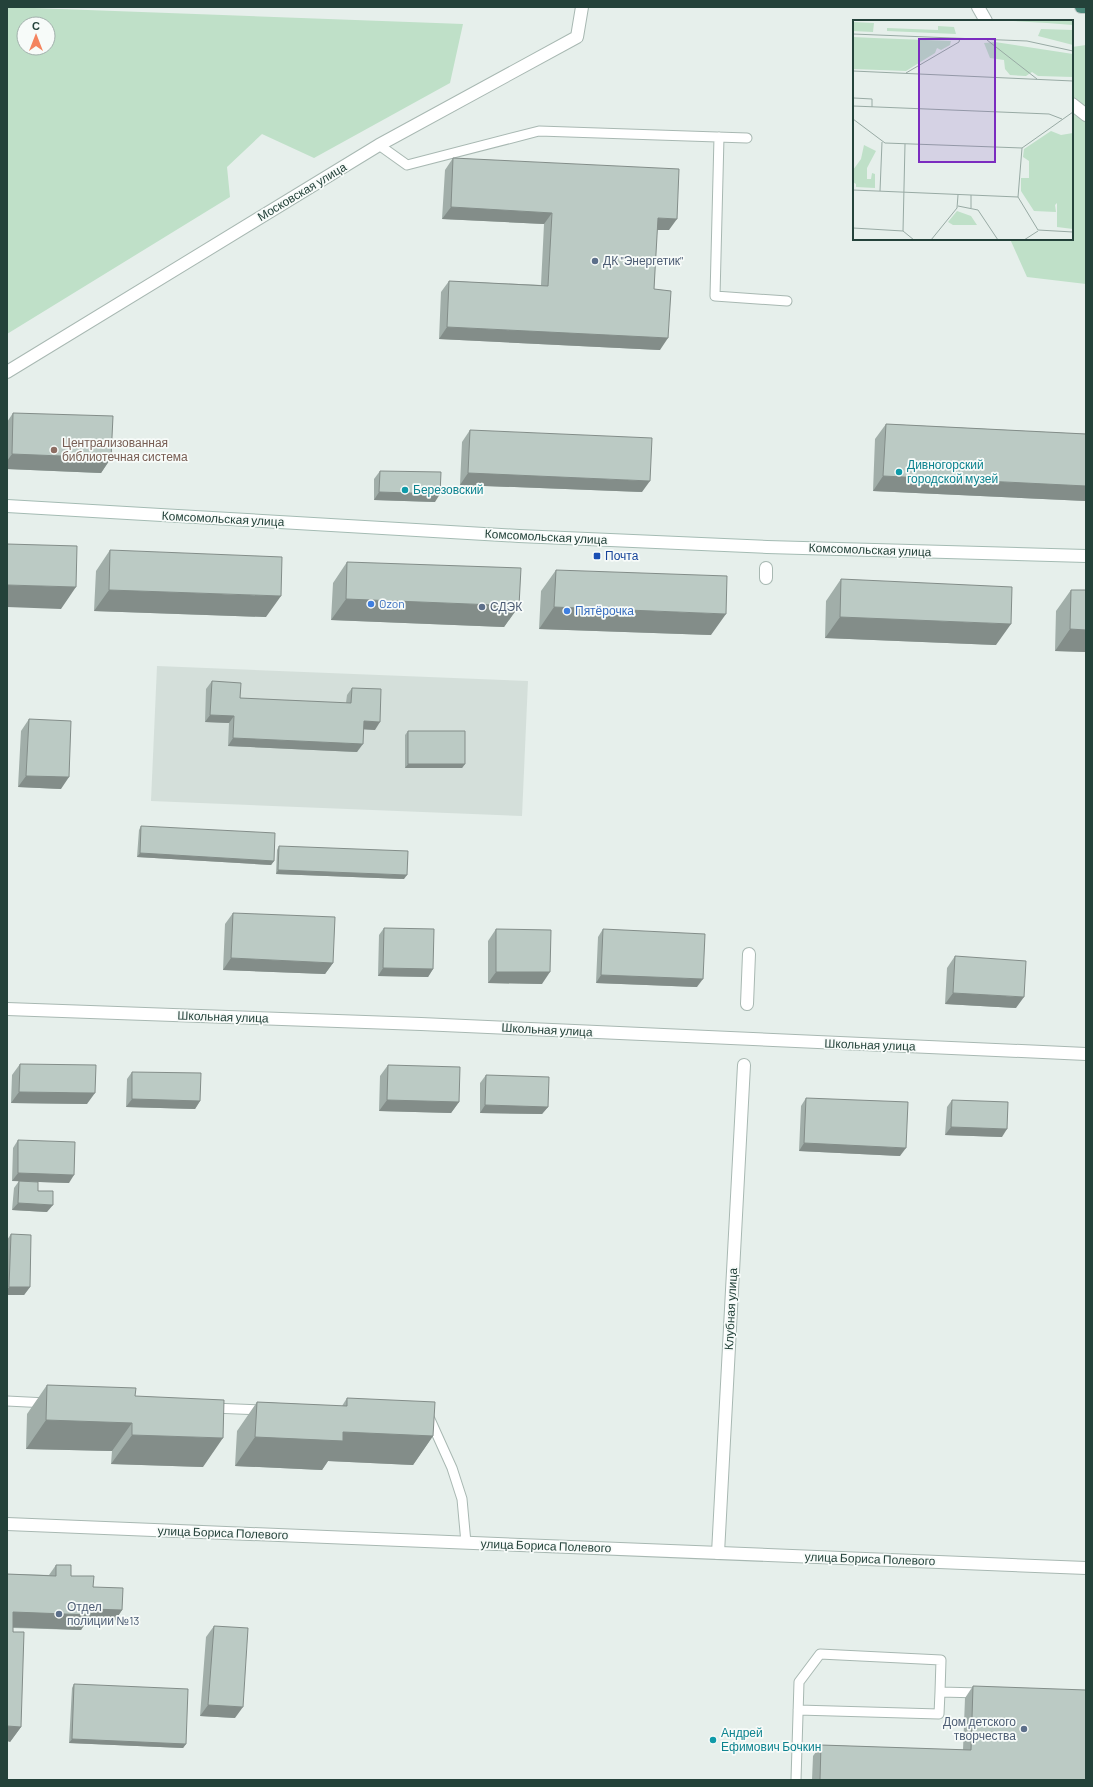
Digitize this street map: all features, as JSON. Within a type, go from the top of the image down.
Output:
[{"type":"highway","points":[[1081,7],[1086,7]]},
{"type":"street","name":"Московская улица","points":[[7,372],[379,145],[577,37],[582,7]]},
{"type":"street","points":[[978,7],[985,20]]},
{"type":"street","points":[[1073,105],[1086,115]]},
{"type":"street","name":"Комсомольская улица","points":[[7,506],[519,536],[767,547],[1086,556]]},
{"type":"street","points":[[747,1004],[749,954]]},
{"type":"street","name":"Школьная улица","points":[[7,1009],[421,1024],[1086,1054]]},
{"type":"street","name":"Клубная улица","points":[[718,1553],[744,1065]]},
{"type":"street","name":"улица Бориса Полевого","points":[[7,1524],[1086,1568]]},
{"type":"lane","points":[[379,145],[407,165],[539,131],[747,138]]},
{"type":"lane","points":[[719,137],[715,296],[787,300]]},
{"type":"lane","points":[[7,1401],[55,1403]]},
{"type":"lane","points":[[206,1408],[269,1410]]},
{"type":"lane","points":[[420,1415],[428,1416],[452,1468],[462,1499],[466,1543]]},
{"type":"lane","points":[[796,1780],[798,1710],[799,1682],[820,1654],[941,1660],[939,1714],[798,1710]]},
{"type":"lane","points":[[940,1692],[994,1694]]},
{"type":"shaded area","points":[[157,666],[528,681],[522,816],[151,801]]},
{"type":"green space","points":[[7,7],[463,24],[450,83],[314,158],[262,134],[227,167],[230,197],[7,334]]},
{"type":"green space","points":[[1086,45],[1086,284],[1027,277],[1010,240],[1073,240],[1073,47]]},
{"type":"building","name":"ДК \"Энергетик\"","points":[[453,158],[679,169],[677,219],[658,218],[654,289],[671,291],[668,338],[447,327],[449,281],[548,286],[552,213],[451,207]]},
{"type":"building","points":[[13,413],[113,416],[111,458],[12,454]]},
{"type":"building","points":[[886,424],[1086,434],[1086,486],[883,476]]},
{"type":"building","points":[[470,430],[652,438],[650,481],[468,473]]},
{"type":"building","points":[[380,471],[441,472],[440,494],[379,492]]},
{"type":"building","points":[[7,544],[77,546],[76,587],[7,585]]},
{"type":"building","points":[[110,550],[282,557],[281,596],[109,590]]},
{"type":"building","points":[[347,562],[521,568],[519,606],[346,599]]},
{"type":"building","points":[[556,570],[727,576],[726,614],[554,607]]},
{"type":"building","points":[[841,579],[1012,587],[1011,624],[840,617]]},
{"type":"building","points":[[1071,590],[1086,590],[1086,630],[1070,629]]},
{"type":"building","points":[[212,681],[241,683],[240,698],[351,703],[352,688],[381,689],[380,722],[364,721],[363,744],[233,738],[234,716],[210,715]]},
{"type":"building","points":[[29,719],[71,721],[69,777],[26,776]]},
{"type":"building","points":[[408,731],[465,731],[465,764],[408,764]]},
{"type":"building","points":[[141,826],[275,833],[274,861],[140,853]]},
{"type":"building","points":[[279,846],[408,851],[407,875],[278,870]]},
{"type":"building","points":[[233,913],[335,917],[333,963],[231,958]]},
{"type":"building","points":[[384,928],[434,929],[433,969],[383,968]]},
{"type":"building","points":[[496,929],[551,930],[550,972],[496,972]]},
{"type":"building","points":[[603,929],[705,934],[703,979],[601,975]]},
{"type":"building","points":[[955,956],[1026,961],[1024,997],[953,993]]},
{"type":"building","points":[[20,1064],[96,1065],[95,1093],[19,1092]]},
{"type":"building","points":[[388,1065],[460,1067],[459,1102],[387,1100]]},
{"type":"building","points":[[132,1072],[201,1073],[200,1101],[132,1099]]},
{"type":"building","points":[[486,1075],[549,1077],[548,1107],[485,1105]]},
{"type":"building","points":[[806,1098],[908,1102],[906,1148],[804,1143]]},
{"type":"building","points":[[952,1100],[1008,1102],[1007,1129],[951,1127]]},
{"type":"building","points":[[18,1140],[75,1142],[74,1175],[18,1173]]},
{"type":"building","points":[[19,1181],[38,1182],[38,1191],[53,1191],[53,1205],[18,1203]]},
{"type":"building","points":[[11,1234],[31,1235],[30,1287],[9,1287]]},
{"type":"building","points":[[47,1385],[136,1388],[135,1396],[224,1400],[223,1438],[132,1435],[132,1423],[46,1420]]},
{"type":"building","points":[[347,1398],[435,1402],[433,1436],[343,1432],[343,1441],[255,1437],[257,1402],[347,1406]]},
{"type":"building","points":[[56,1565],[71,1565],[71,1576],[94,1576],[93,1587],[123,1588],[122,1610],[91,1609],[91,1615],[13,1612],[13,1632],[24,1632],[21,1727],[7,1726],[7,1574],[56,1576]]},
{"type":"building","points":[[214,1626],[248,1628],[243,1707],[208,1705]]},
{"type":"building","points":[[74,1684],[188,1689],[186,1744],[72,1739]]},
{"type":"building","name":"Дом детского творчества","points":[[973,1686],[1086,1690],[1086,1780],[820,1780],[821,1745],[971,1750]]},
{"type":"place","name":"ДК \"Энергетик\"","points":[[595,261]]},
{"type":"place","name":"Централизованная библиотечная система","points":[[54,450]]},
{"type":"place","name":"Дивногорский городской музей","points":[[899,472]]},
{"type":"place","name":"Березовский","points":[[405,490]]},
{"type":"place","name":"Почта","points":[[597,556]]},
{"type":"place","name":"Ozon","points":[[371,604]]},
{"type":"place","name":"СДЭК","points":[[482,607]]},
{"type":"place","name":"Пятёрочка","points":[[567,611]]},
{"type":"place","name":"Отдел полиции №13","points":[[59,1614]]},
{"type":"place","name":"Дом детского творчества","points":[[1024,1729]]},
{"type":"place","name":"Андрей Ефимович Бочкин","points":[[713,1740]]}]
